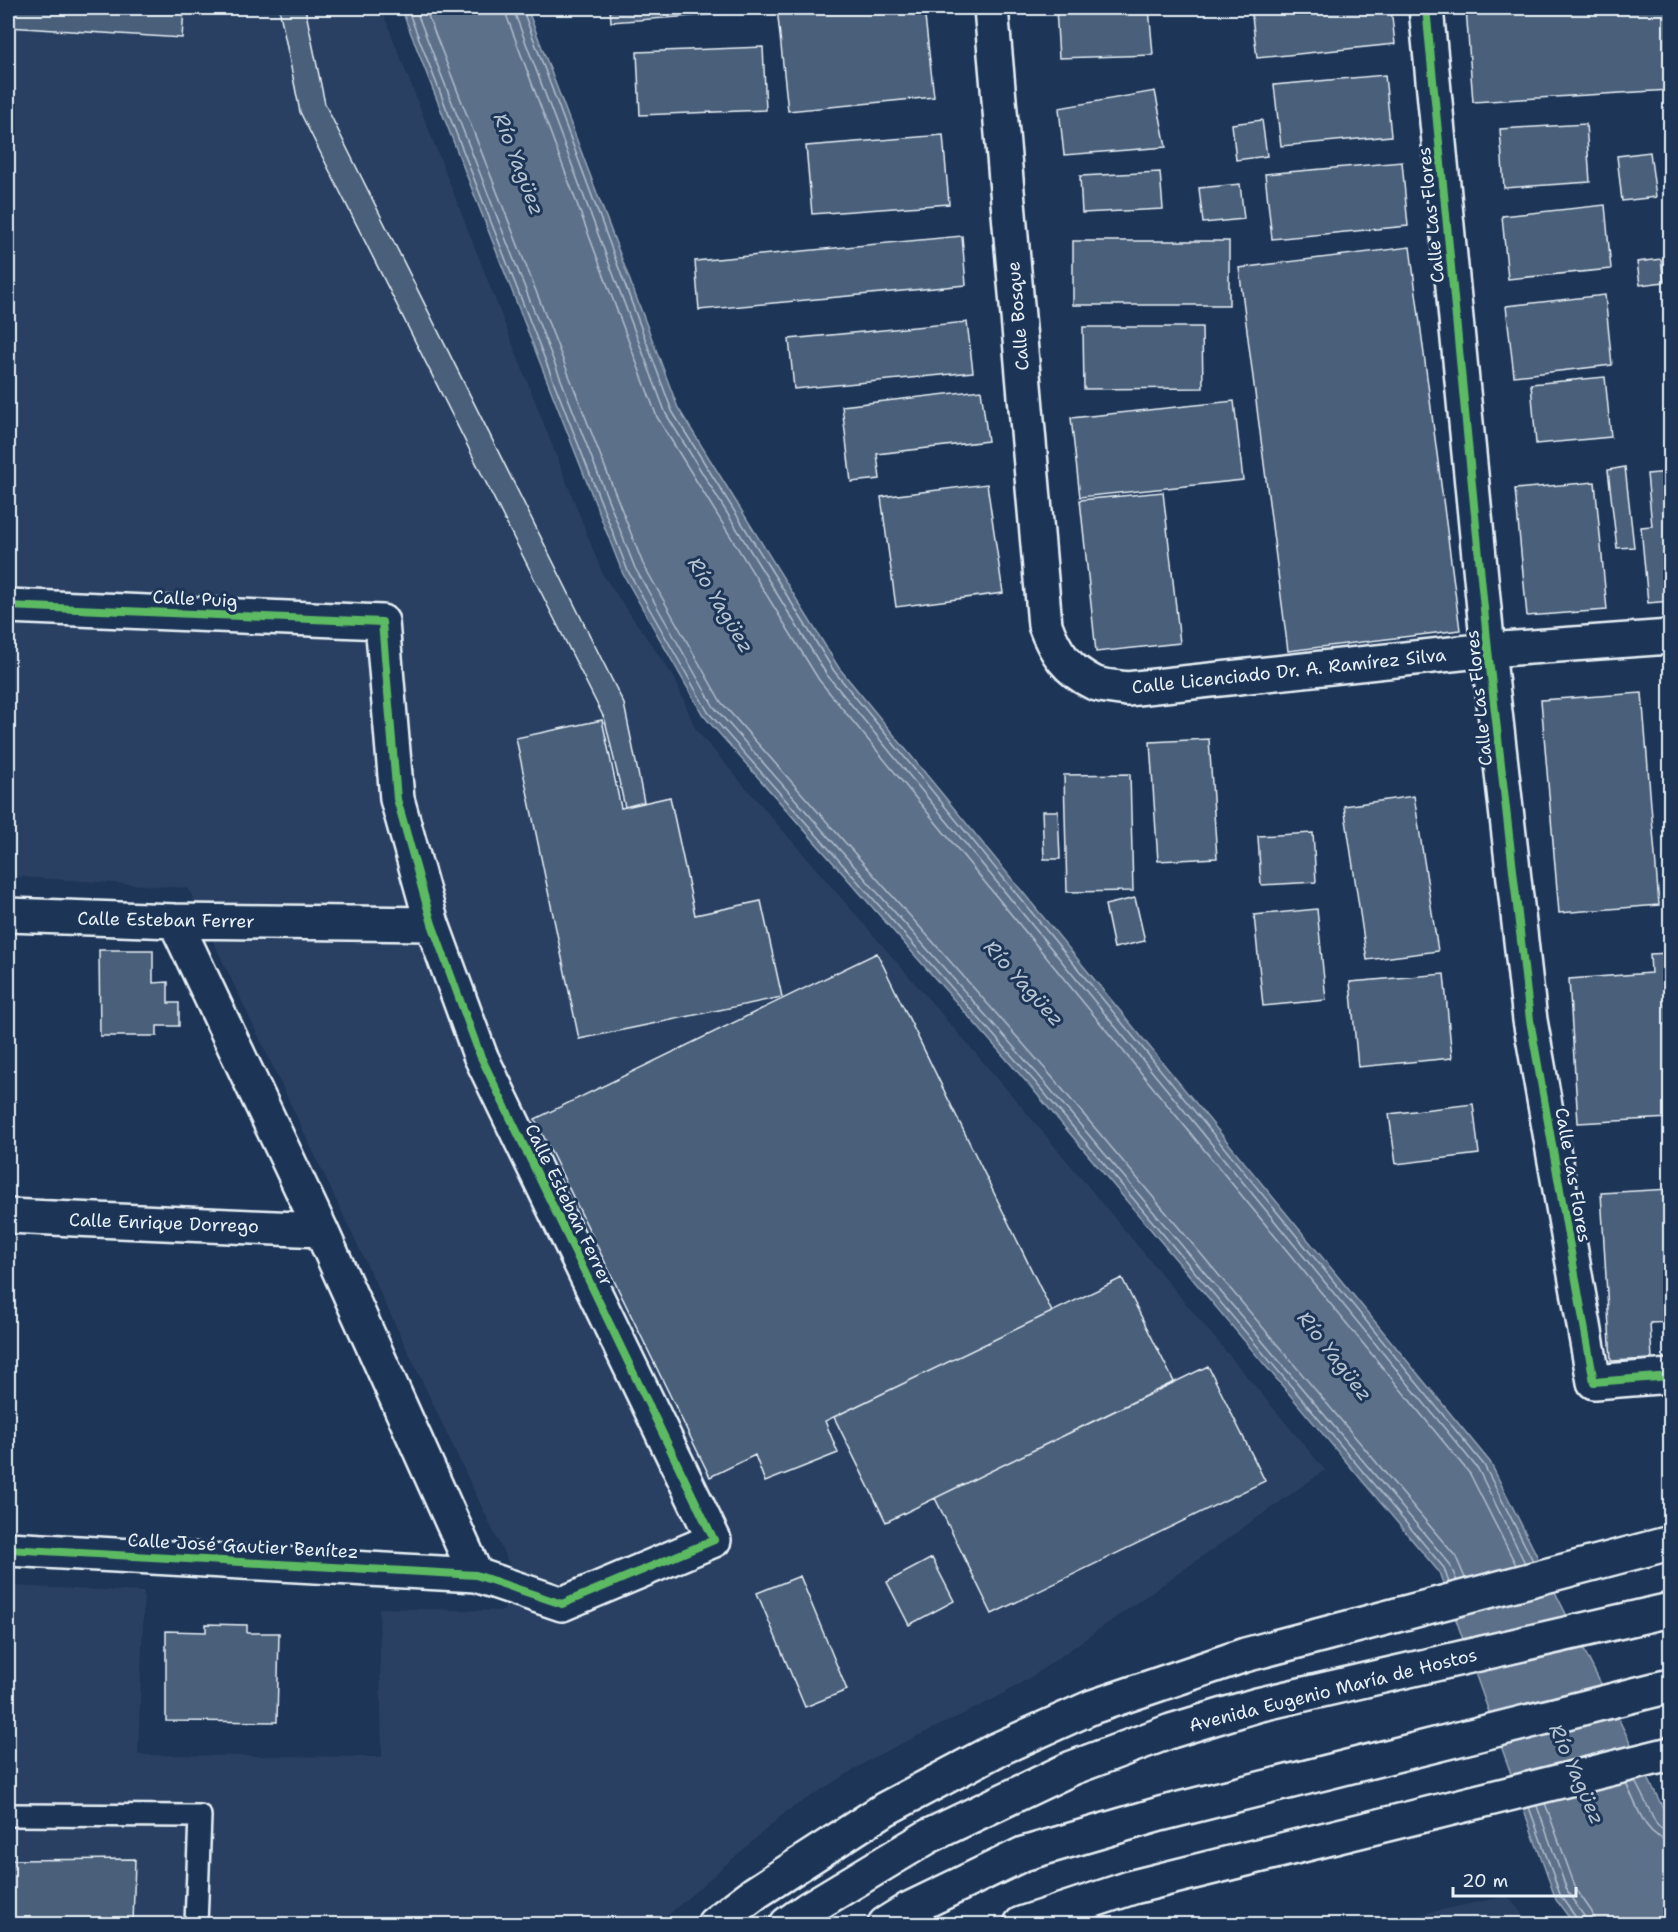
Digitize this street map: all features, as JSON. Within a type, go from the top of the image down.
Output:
[{"type":"main road","name":"Calle Bosque","points":[[991,8],[1045,625]]},
{"type":"main road","name":"Calle Las Flores","points":[[1425,8],[1488,650],[1530,1020],[1594,1382],[1671,1376]]},
{"type":"main road","name":"Calle Puig","points":[[8,606],[382,622]]},
{"type":"main road","name":"Calle Esteban Ferrer","points":[[382,622],[397,798],[432,924],[480,1055],[714,1540],[562,1604],[476,1575]]},
{"type":"main road","name":"Calle Licenciado Dr. A. Ramírez Silva","points":[[1045,625],[1055,650],[1071,669],[1095,684],[1127,689],[1488,650],[1671,637]]},
{"type":"main road","name":"Calle Esteban Ferrer","points":[[8,915],[175,921],[432,924]]},
{"type":"main road","points":[[175,921],[321,1230],[476,1575]]},
{"type":"main road","name":"Calle Enrique Dorrego","points":[[8,1216],[321,1230]]},
{"type":"main road","points":[[714,1924],[755,1893],[885,1809],[996,1750],[1092,1707],[1245,1655],[1671,1543]]},
{"type":"main road","name":"Calle José Gautier Benítez","points":[[8,1549],[476,1575]]},
{"type":"main road","name":"Avenida Eugenio María de Hostos","points":[[787,1924],[929,1836],[1072,1768],[1171,1731],[1257,1705],[1671,1610]]},
{"type":"main road","points":[[885,1924],[909,1909],[1023,1854],[1160,1814],[1671,1686]]},
{"type":"main road","points":[[1021,1924],[1133,1887],[1671,1754]]},
{"type":"lane","points":[[8,1815],[200,1816],[196,1924]]},
{"type":"shaded area","points":[[8,8],[381,8],[603,575],[675,679],[696,730],[1021,1106],[1325,1470],[1034,1675],[996,1698],[876,1756],[787,1811],[666,1917],[580,1917],[569,1924],[8,1924],[8,1586],[144,1592],[138,1755],[382,1757],[379,1608],[504,1611],[509,1564],[188,888],[8,876]]},
{"type":"shaded area","points":[[1507,1896],[1531,1924],[1375,1924]]},
{"type":"water","name":"Río Yagüez","points":[[401,8],[527,8],[678,408],[839,668],[1490,1462],[1670,1822],[1670,1924],[1574,1924],[1556,1900],[1439,1572],[1030,1086],[703,715],[623,574]]},
{"type":"building","points":[[8,8],[184,8],[182,38],[8,27]]},
{"type":"building","points":[[279,8],[305,8],[325,104],[624,704],[644,802],[625,807],[605,720],[300,112]]},
{"type":"building","points":[[610,8],[745,8],[746,12],[611,22]]},
{"type":"building","points":[[777,8],[924,8],[934,97],[788,111]]},
{"type":"building","points":[[1056,8],[1149,8],[1153,55],[1059,58]]},
{"type":"building","points":[[1251,8],[1391,8],[1395,44],[1257,58]]},
{"type":"building","points":[[1466,8],[1670,8],[1670,90],[1473,102]]},
{"type":"building","points":[[763,47],[766,110],[640,115],[637,52]]},
{"type":"building","points":[[1385,75],[1391,136],[1281,146],[1274,85]]},
{"type":"building","points":[[1155,91],[1166,147],[1064,155],[1059,108]]},
{"type":"building","points":[[1262,120],[1267,156],[1236,160],[1232,124]]},
{"type":"building","points":[[1586,124],[1590,182],[1504,188],[1500,129]]},
{"type":"building","points":[[943,135],[949,204],[812,214],[806,146]]},
{"type":"building","points":[[1650,152],[1656,197],[1622,201],[1617,156]]},
{"type":"building","points":[[1402,162],[1408,226],[1272,239],[1265,174]]},
{"type":"building","points":[[1160,172],[1163,209],[1082,213],[1080,176]]},
{"type":"building","points":[[1666,174],[1670,174],[1670,209],[1669,209]]},
{"type":"building","points":[[1240,184],[1244,219],[1203,223],[1199,188]]},
{"type":"building","points":[[1605,205],[1611,269],[1508,279],[1502,216]]},
{"type":"building","points":[[962,236],[966,285],[699,310],[695,261]]},
{"type":"building","points":[[1073,241],[1229,241],[1229,305],[1073,305]]},
{"type":"building","points":[[1410,247],[1460,630],[1288,651],[1239,268]]},
{"type":"building","points":[[1661,259],[1664,282],[1640,285],[1637,262]]},
{"type":"building","points":[[1605,295],[1612,365],[1514,376],[1506,306]]},
{"type":"building","points":[[967,322],[973,372],[794,389],[789,339]]},
{"type":"building","points":[[1083,327],[1202,327],[1203,388],[1084,389]]},
{"type":"building","points":[[1605,377],[1611,437],[1536,444],[1531,384]]},
{"type":"building","points":[[981,390],[988,441],[877,454],[880,479],[851,482],[842,406]]},
{"type":"building","points":[[1234,401],[1243,480],[1080,497],[1071,418]]},
{"type":"building","points":[[1625,467],[1634,547],[1617,548],[1608,470]]},
{"type":"building","points":[[1670,472],[1670,601],[1648,603],[1641,527],[1652,526],[1647,474]]},
{"type":"building","points":[[1595,482],[1607,610],[1527,616],[1515,489]]},
{"type":"building","points":[[987,484],[1003,593],[896,607],[881,497]]},
{"type":"building","points":[[1163,492],[1180,643],[1096,652],[1080,500]]},
{"type":"building","points":[[1642,693],[1659,905],[1559,913],[1541,700]]},
{"type":"building","points":[[602,720],[621,808],[670,797],[695,915],[761,901],[782,997],[579,1039],[516,738]]},
{"type":"building","points":[[1209,739],[1217,858],[1158,861],[1150,742]]},
{"type":"building","points":[[1130,774],[1133,891],[1067,892],[1064,775]]},
{"type":"building","points":[[1414,796],[1438,951],[1367,960],[1344,806]]},
{"type":"building","points":[[1042,811],[1058,811],[1060,859],[1044,859]]},
{"type":"building","points":[[1313,833],[1316,882],[1261,885],[1258,836]]},
{"type":"building","points":[[1135,898],[1145,941],[1114,948],[1105,905]]},
{"type":"building","points":[[1317,909],[1326,1000],[1263,1006],[1254,915]]},
{"type":"building","points":[[99,950],[153,950],[153,983],[168,982],[168,1003],[179,1003],[179,1026],[157,1026],[157,1036],[100,1036]]},
{"type":"building","points":[[877,953],[1052,1312],[825,1421],[838,1453],[765,1482],[755,1455],[710,1477],[535,1119]]},
{"type":"building","points":[[1670,953],[1670,1118],[1578,1123],[1569,979],[1651,973],[1650,954]]},
{"type":"building","points":[[1444,974],[1452,1058],[1358,1067],[1350,982]]},
{"type":"building","points":[[1473,1104],[1479,1154],[1396,1164],[1389,1114]]},
{"type":"building","points":[[1670,1189],[1670,1322],[1650,1323],[1652,1359],[1611,1361],[1601,1193]]},
{"type":"building","points":[[1122,1278],[1174,1382],[886,1522],[834,1417]]},
{"type":"building","points":[[1208,1366],[1265,1481],[992,1614],[935,1498]]},
{"type":"building","points":[[932,1558],[954,1601],[909,1625],[887,1582]]},
{"type":"building","points":[[800,1576],[847,1690],[805,1707],[757,1593]]},
{"type":"building","points":[[206,1624],[247,1625],[247,1633],[279,1633],[277,1722],[166,1721],[166,1631],[206,1632]]},
{"type":"building","points":[[135,1859],[133,1924],[8,1924],[8,1860]]},
{"type":"cycle path","points":[[1426,8],[1488,650],[1530,1020],[1594,1382],[1670,1376]]},
{"type":"cycle path","points":[[8,606],[382,622],[397,799],[432,924],[480,1055],[714,1540],[562,1604],[476,1575],[8,1549]]}]
